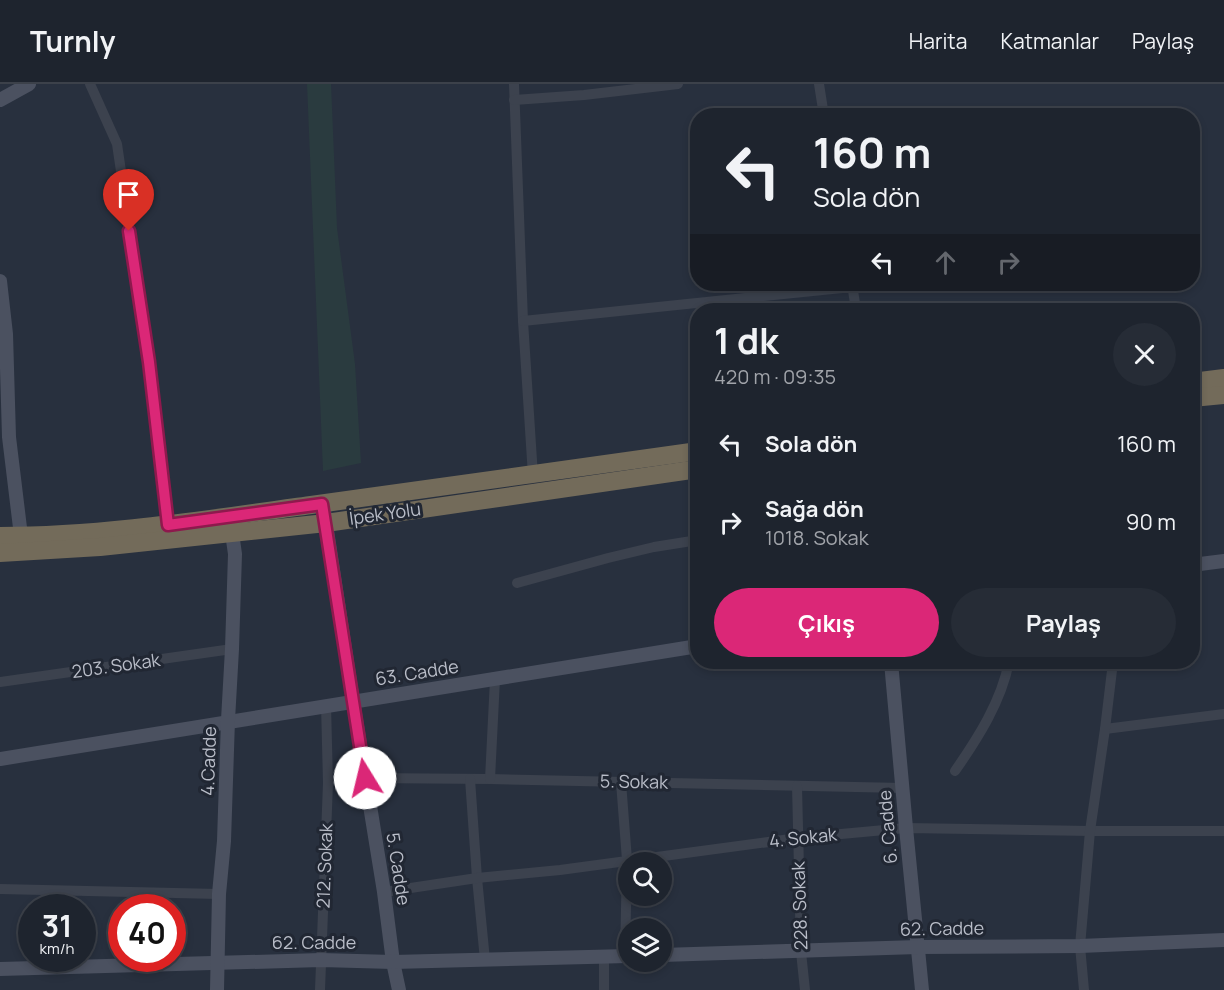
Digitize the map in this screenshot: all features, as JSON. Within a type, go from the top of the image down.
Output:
[{"type":"highway","points":[[1200,381],[1224,378]]},
{"type":"highway","points":[[1200,397],[1224,395]]},
{"type":"highway","points":[[0,536],[168,525],[533,476],[690,452]]},
{"type":"highway","name":"İpek Yolu","points":[[0,553],[100,547],[326,523],[690,470]]},
{"type":"street","points":[[0,100],[29,84]]},
{"type":"street","points":[[90,84],[117,144],[149,362],[168,525]]},
{"type":"street","points":[[514,84],[523,321],[533,476]]},
{"type":"street","points":[[514,100],[584,95],[678,84]]},
{"type":"street","points":[[819,84],[823,108]]},
{"type":"street","points":[[0,281],[9,437],[21,536]]},
{"type":"street","points":[[523,321],[797,291]]},
{"type":"street","name":"5. Cadde","points":[[322,504],[399,990]]},
{"type":"street","name":"4.Cadde","points":[[217,990],[219,894],[224,841],[232,650],[235,555],[232,533]]},
{"type":"street","points":[[518,583],[642,549],[690,541]]},
{"type":"street","points":[[1200,564],[1224,561]]},
{"type":"street","name":"63. Cadde","points":[[0,759],[228,720],[690,647]]},
{"type":"street","name":"203. Sokak","points":[[0,682],[232,650]]},
{"type":"street","name":"6. Cadde","points":[[892,669],[922,990]]},
{"type":"street","points":[[955,771],[991,714],[1007,669]]},
{"type":"street","points":[[1084,990],[1080,946],[1090,831],[1112,669]]},
{"type":"street","points":[[490,779],[495,679]]},
{"type":"street","name":"212. Sokak","points":[[320,990],[328,783],[326,705]]},
{"type":"street","points":[[1105,729],[1224,714]]},
{"type":"street","name":"5. Sokak","points":[[365,778],[903,788]]},
{"type":"street","points":[[470,779],[485,960]]},
{"type":"street","points":[[621,782],[626,852]]},
{"type":"street","name":"228. Sokak","points":[[797,786],[801,952],[805,990]]},
{"type":"street","name":"4. Sokak","points":[[672,854],[798,838],[906,828],[1224,831]]},
{"type":"street","name":"4. Sokak","points":[[384,892],[477,878],[618,861]]},
{"type":"street","points":[[0,889],[219,894]]},
{"type":"street","name":"62. Cadde","points":[[672,956],[918,947],[1080,946],[1224,940]]},
{"type":"street","name":"62. Cadde","points":[[0,969],[218,962],[321,960],[393,962],[618,956]]},
{"type":"street","points":[[604,957],[604,990]]},
{"type":"shaded area","points":[[307,84],[331,84],[337,228],[355,364],[361,463],[323,471]]},
{"type":"route","points":[[129,231],[149,362],[168,525],[322,504],[365,778]]}]
